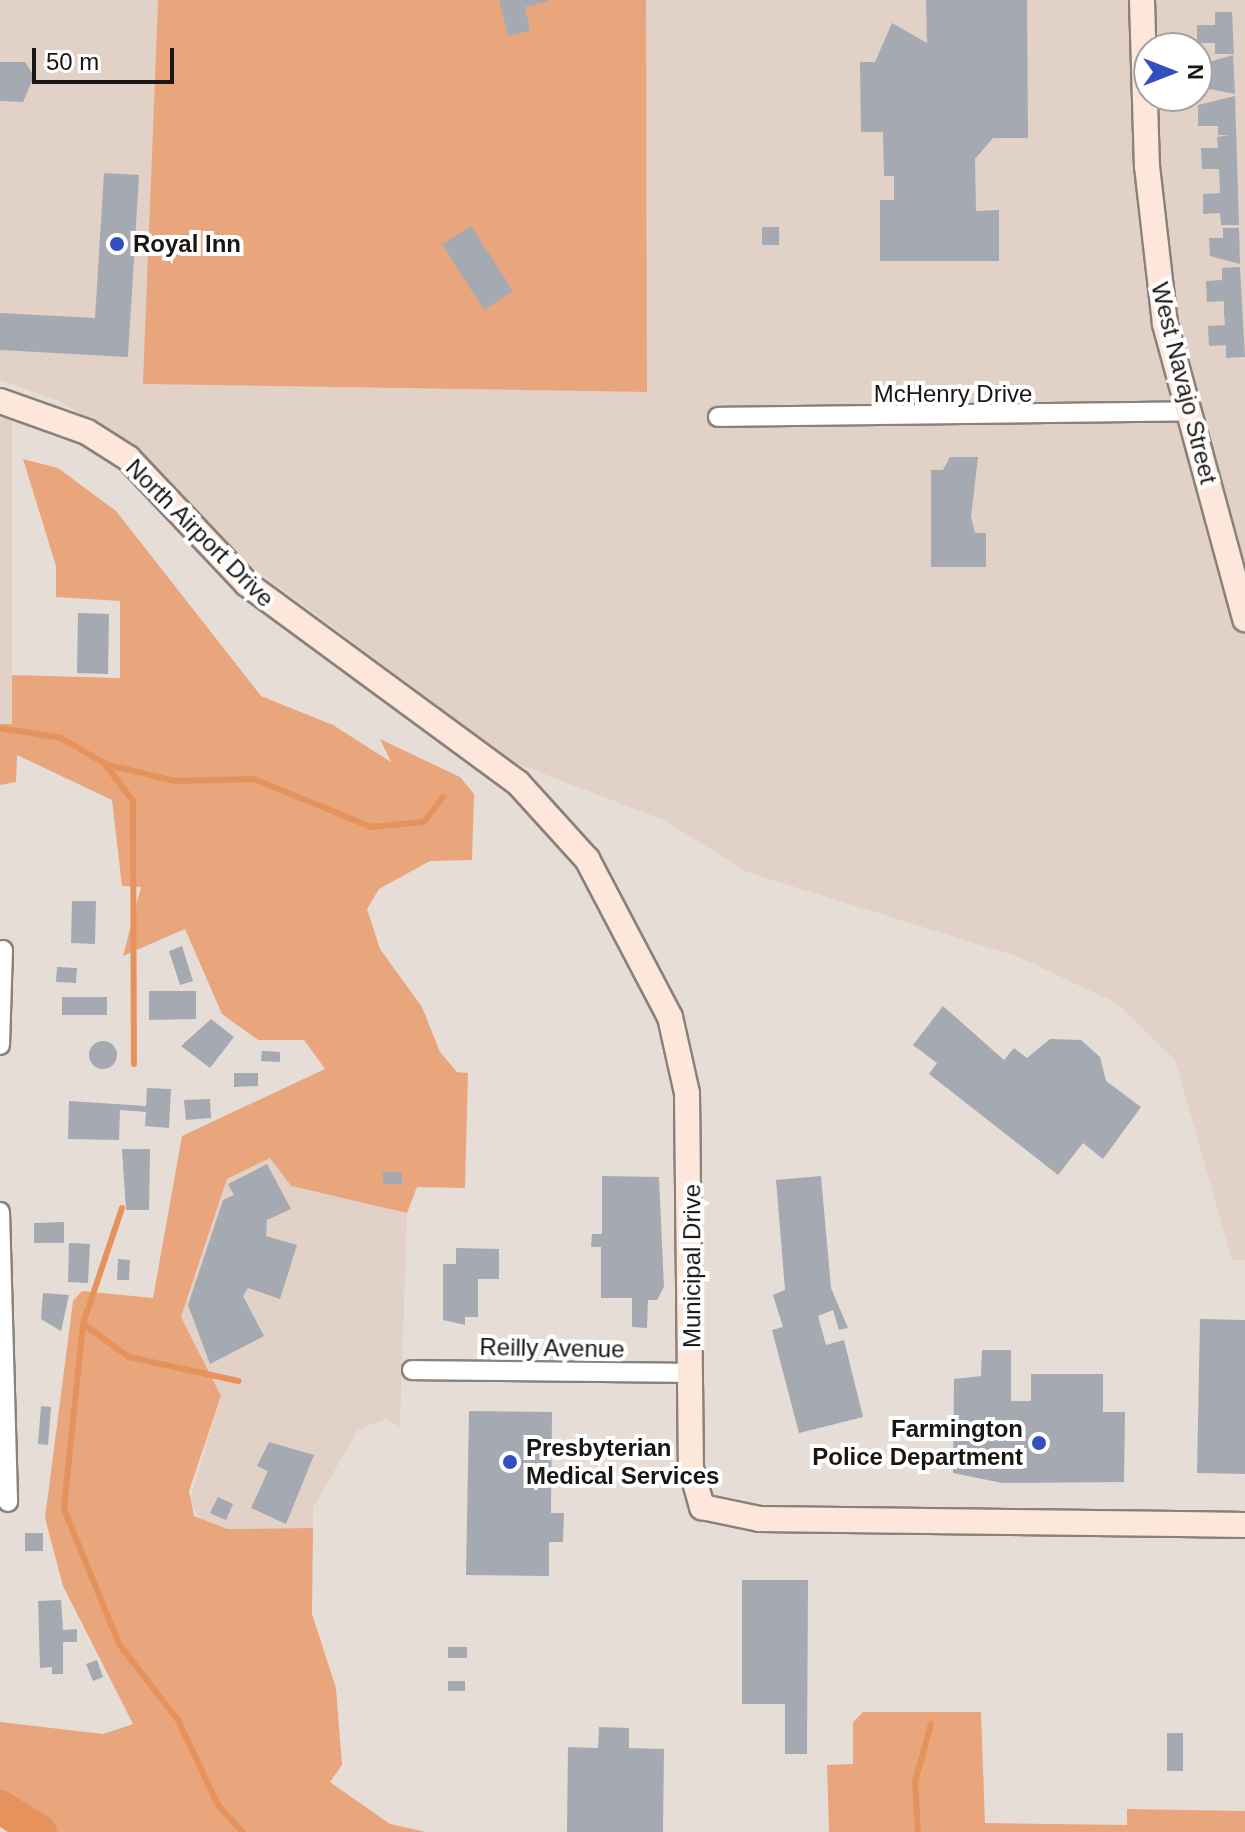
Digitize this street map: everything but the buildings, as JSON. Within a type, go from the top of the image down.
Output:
[{"type":"main road","name":"West Navajo Street","points":[[1142,0],[1154,254],[1188,411],[1245,619]]},
{"type":"main road","name":"North Airport Drive","points":[[0,401],[87,432],[128,458],[247,584],[308,635]]},
{"type":"main road","name":"Municipal Drive","points":[[308,635],[518,783],[587,859],[632,936],[670,1017],[691,1120],[692,1486],[702,1507],[716,1515],[1245,1525]]},
{"type":"street","name":"McHenry Drive","points":[[718,417],[1188,411]]},
{"type":"street","points":[[0,1045],[3,950]]},
{"type":"street","points":[[0,1212],[1,1382],[8,1502]]},
{"type":"street","name":"Reilly Avenue","points":[[412,1370],[692,1373]]},
{"type":"shaded area","points":[[0,0],[158,0],[144,384],[647,392],[646,0],[1245,0],[1245,1260],[1232,1260],[1175,1060],[1116,1003],[1019,957],[747,872],[664,820],[515,763],[243,560],[135,446],[59,401],[0,380]]},
{"type":"shaded area","points":[[158,0],[646,0],[647,392],[143,384]]},
{"type":"shaded area","points":[[0,418],[12,420],[12,724],[0,724]]},
{"type":"shaded area","points":[[23,459],[58,468],[116,511],[261,696],[333,725],[391,762],[380,739],[460,777],[474,794],[472,860],[430,861],[379,889],[367,909],[380,949],[422,1007],[440,1052],[457,1072],[468,1073],[465,1188],[417,1187],[407,1213],[291,1186],[270,1158],[227,1179],[181,1317],[221,1396],[189,1491],[194,1516],[227,1529],[313,1528],[312,1614],[336,1688],[342,1765],[330,1782],[390,1824],[426,1832],[44,1832],[0,1803],[0,1722],[103,1734],[133,1724],[63,1586],[45,1518],[73,1301],[82,1291],[153,1298],[182,1136],[325,1069],[304,1040],[258,1040],[222,1014],[185,929],[123,956],[141,887],[122,886],[112,800],[17,755],[16,782],[0,785],[0,724],[12,724],[12,675],[120,678],[120,601],[56,597],[56,566]]},
{"type":"shaded area","points":[[271,1157],[291,1186],[407,1213],[400,1427],[386,1419],[359,1429],[313,1507],[313,1528],[227,1529],[205,1524],[189,1502],[221,1396],[181,1317],[227,1179]]},
{"type":"shaded area","points":[[863,1712],[981,1712],[985,1823],[1127,1825],[1127,1809],[1245,1811],[1245,1832],[829,1832],[827,1765],[853,1764],[853,1722]]},
{"type":"waterway","points":[[0,728],[61,738],[104,763],[133,801],[134,1064]]},
{"type":"waterway","points":[[108,765],[175,781],[254,779],[371,827],[424,822],[443,797]]},
{"type":"waterway","points":[[122,1208],[83,1324],[64,1509],[119,1644],[178,1720],[218,1805],[242,1832]]},
{"type":"waterway","points":[[83,1324],[129,1357],[238,1381]]},
{"type":"waterway","points":[[918,1832],[915,1782],[931,1724]]},
{"type":"waterway","points":[[0,1807],[40,1832]]},
{"type":"place","name":"Royal Inn","points":[[117,244]]},
{"type":"place","name":"Farmington Police Department","points":[[1039,1443]]},
{"type":"place","name":"Presbyterian Medical Services","points":[[510,1462]]}]
